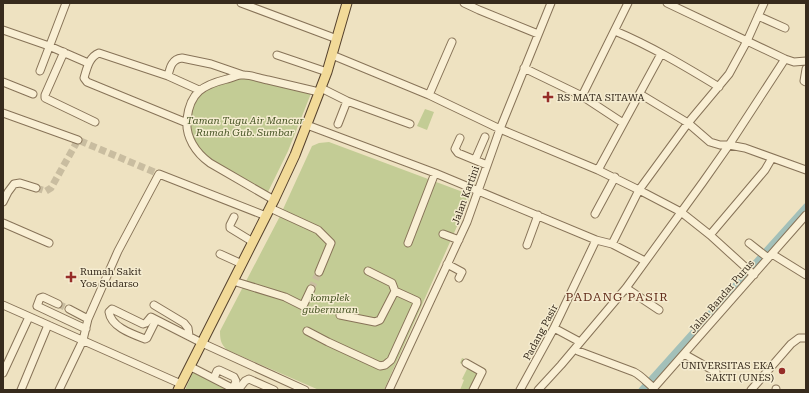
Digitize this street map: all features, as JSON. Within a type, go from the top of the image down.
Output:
[{"type":"main road","points":[[179,387],[270,208],[295,155],[327,72],[347,3]]},
{"type":"street","points":[[241,3],[337,39]]},
{"type":"street","points":[[464,3],[538,34]]},
{"type":"street","name":"Jalan Kartini","points":[[389,390],[459,240],[500,129],[551,3]]},
{"type":"street","points":[[582,96],[615,32],[628,3]]},
{"type":"street","points":[[667,3],[785,59],[794,62],[806,61]]},
{"type":"street","points":[[612,244],[639,190],[688,123],[729,74],[747,41],[764,3]]},
{"type":"street","points":[[40,71],[63,4]]},
{"type":"street","points":[[758,16],[785,28]]},
{"type":"street","points":[[3,32],[49,46],[88,63]]},
{"type":"street","points":[[615,32],[696,72],[719,87]]},
{"type":"street","points":[[429,95],[452,42]]},
{"type":"street","points":[[64,52],[45,98],[95,122]]},
{"type":"street","points":[[187,123],[86,82],[84,78],[88,63],[99,53],[168,76],[199,90]]},
{"type":"street","points":[[598,170],[661,54]]},
{"type":"street","points":[[277,55],[327,72]]},
{"type":"street","points":[[332,55],[429,95],[500,129],[614,177],[681,212],[710,235],[750,271]]},
{"type":"street","points":[[168,76],[173,62],[182,58],[211,64],[244,75],[320,90],[410,124]]},
{"type":"street","points":[[538,390],[626,288],[729,145],[785,59]]},
{"type":"street","points":[[524,68],[582,96],[623,123]]},
{"type":"street","points":[[806,69],[804,81],[806,82]]},
{"type":"street","points":[[244,75],[213,82],[199,90],[189,108],[187,123],[188,131],[192,143],[207,161],[270,208]]},
{"type":"street","points":[[3,82],[33,94]]},
{"type":"street","points":[[640,94],[688,123],[710,142],[720,145],[745,148],[806,170]]},
{"type":"street","points":[[338,124],[347,101]]},
{"type":"street","points":[[3,113],[78,140]]},
{"type":"street","points":[[307,125],[478,190],[596,240],[612,244],[645,261]]},
{"type":"street","points":[[475,160],[485,136]]},
{"type":"street","points":[[460,138],[456,152],[487,165]]},
{"type":"street","points":[[710,235],[750,188],[772,158]]},
{"type":"street","points":[[408,243],[435,173]]},
{"type":"street","points":[[59,390],[83,340],[88,319],[118,251],[159,174],[270,208],[318,230],[331,243],[319,272]]},
{"type":"street","points":[[595,214],[614,177]]},
{"type":"street","points":[[3,202],[5,191],[18,182],[36,188]]},
{"type":"street","points":[[526,245],[538,215]]},
{"type":"street","name":"Jalan Bandar Purus","points":[[651,387],[684,354],[750,271],[806,215]]},
{"type":"street","points":[[234,217],[230,228],[253,242]]},
{"type":"street","points":[[3,222],[49,243]]},
{"type":"street","points":[[443,234],[459,240]]},
{"type":"street","name":"Padang Pasir","points":[[521,388],[554,328],[596,240]]},
{"type":"street","points":[[749,243],[766,255],[806,275]]},
{"type":"street","points":[[220,254],[242,264]]},
{"type":"street","points":[[447,264],[462,272],[459,278]]},
{"type":"street","points":[[307,331],[380,366],[387,364],[391,360],[417,301],[395,291],[392,283],[368,271]]},
{"type":"street","points":[[233,281],[285,297],[303,306],[311,289]]},
{"type":"street","points":[[626,288],[659,310]]},
{"type":"street","points":[[340,315],[378,322],[395,291]]},
{"type":"street","points":[[58,304],[43,297],[39,299],[37,306],[86,329]]},
{"type":"street","points":[[3,305],[83,340],[179,387]]},
{"type":"street","points":[[154,305],[184,323],[188,328],[190,336]]},
{"type":"street","points":[[416,306],[426,311]]},
{"type":"street","points":[[69,309],[88,319]]},
{"type":"street","points":[[156,320],[147,338],[145,339],[115,324],[109,312],[112,309],[143,324],[146,323],[150,317],[190,336],[202,343],[305,390]]},
{"type":"street","points":[[3,373],[30,317]]},
{"type":"street","points":[[22,390],[48,325]]},
{"type":"street","points":[[554,328],[580,342]]},
{"type":"street","points":[[751,390],[791,344],[799,338],[806,338]]},
{"type":"street","points":[[578,351],[634,372],[640,375],[651,387]]},
{"type":"street","points":[[684,354],[716,372]]},
{"type":"street","points":[[466,363],[482,372],[473,390]]},
{"type":"street","points":[[190,367],[236,390]]},
{"type":"street","points":[[214,378],[219,370],[234,377],[236,381],[236,390]]},
{"type":"street","points":[[236,390],[249,379],[274,390]]},
{"type":"street","points":[[521,388],[530,390]]},
{"type":"green space","name":"Taman Tugu Air Mancur Rumah Gub. Sumbar","points":[[240,74],[312,91],[288,151],[266,196],[205,160],[190,142],[186,107],[196,88]]},
{"type":"green space","points":[[425,109],[434,112],[427,130],[417,126]]},
{"type":"green space","name":"komplek gubernuran","points":[[329,142],[471,195],[384,390],[319,390],[227,350],[222,344],[220,331],[279,218],[312,146],[319,143]]},
{"type":"green space","points":[[462,358],[486,369],[474,390],[460,390],[464,380],[462,379],[468,367],[460,363]]},
{"type":"green space","points":[[194,370],[226,386],[224,390],[185,390]]},
{"type":"waterway","points":[[642,390],[806,207]]},
{"type":"tunnel","points":[[36,188],[46,191],[51,188],[78,140],[159,174]]},
{"type":"tunnel","points":[[311,289],[319,272]]},
{"type":"tunnel","points":[[58,304],[69,309]]},
{"type":"place","name":"RS MATA SITAWA","points":[[548,97]]},
{"type":"place","name":"Rumah Sakit Yos Sudarso","points":[[71,277]]},
{"type":"place","name":"UNIVERSITAS EKA SAKTI (UNES)","points":[[782,371]]},
{"type":"district","name":"PADANG PASIR","points":[[617,297]]}]
